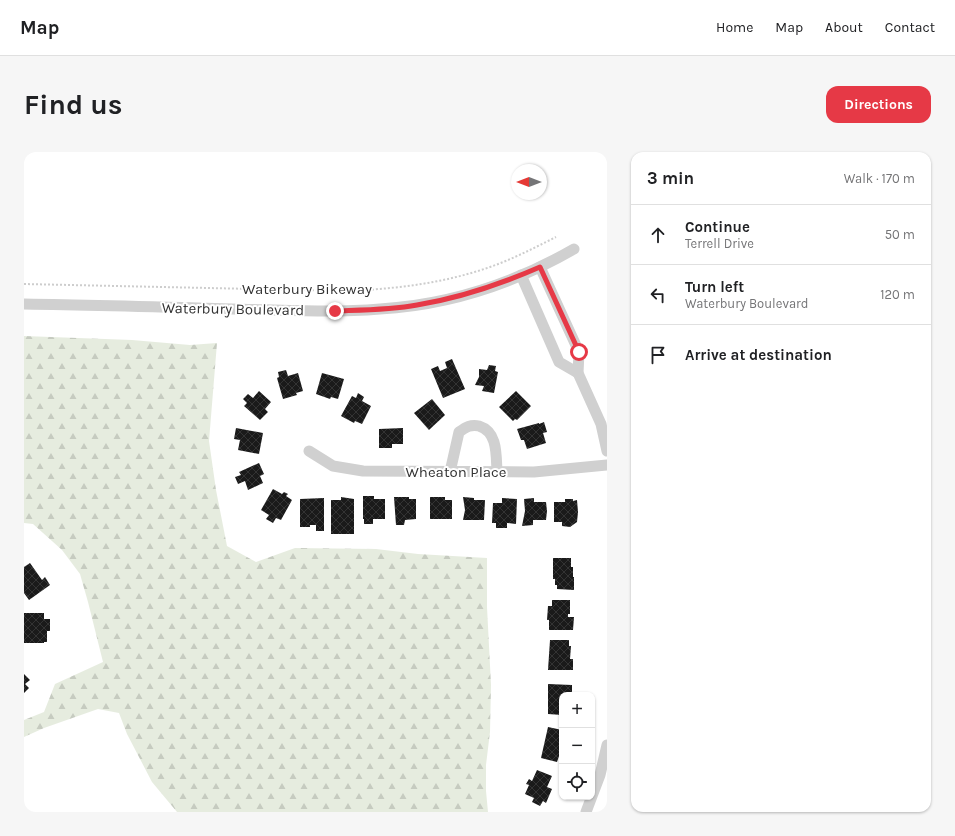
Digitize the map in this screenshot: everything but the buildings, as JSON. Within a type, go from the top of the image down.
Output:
[{"type":"street","name":"Waterbury Boulevard","points":[[24,304],[335,311],[380,310],[438,301],[487,287],[540,267],[574,249]]},
{"type":"street","points":[[540,267],[579,352],[578,373],[604,423],[607,451]]},
{"type":"street","points":[[521,275],[559,362],[578,373]]},
{"type":"street","points":[[450,472],[459,432],[466,426],[474,425],[489,431],[493,439],[496,451],[497,472]]},
{"type":"street","name":"Wheaton Place","points":[[309,451],[333,466],[363,471],[534,472],[607,465]]},
{"type":"street","points":[[586,812],[600,775],[607,745]]},
{"type":"path","name":"Waterbury Bikeway","points":[[24,284],[346,291],[381,290],[427,284],[477,271],[515,257],[556,237]]},
{"type":"green space","points":[[24,336],[132,340],[190,345],[217,343],[209,441],[216,490],[227,546],[256,562],[295,548],[376,549],[418,554],[487,558],[487,607],[491,685],[490,732],[486,765],[488,812],[177,812],[152,782],[127,734],[119,713],[98,709],[44,728],[24,737],[24,720],[44,712],[55,684],[103,662],[80,574],[62,550],[33,524],[24,523]]},
{"type":"route","points":[[335,311],[380,310],[438,301],[487,287],[540,267],[579,352]]}]
